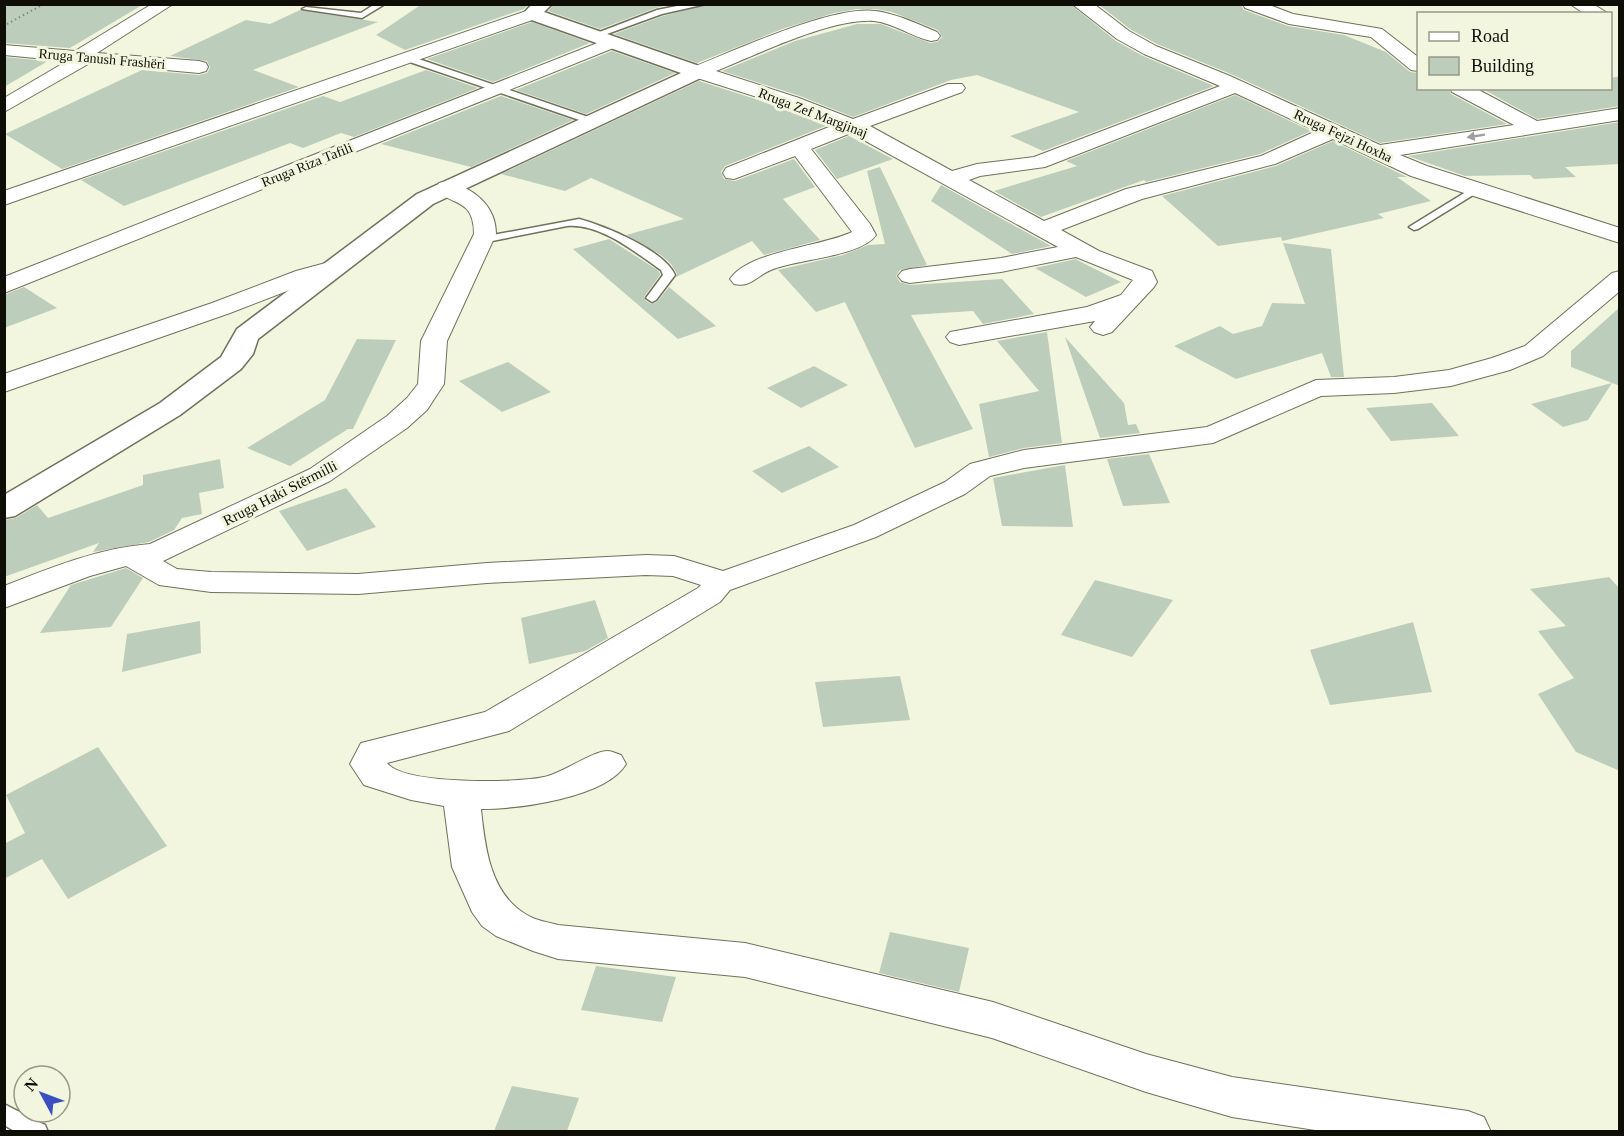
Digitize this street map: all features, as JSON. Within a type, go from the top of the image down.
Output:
[{"type":"street","points":[[4,106],[165,4]]},
{"type":"street","name":"Rruga Fejzi Hoxha","points":[[1080,4],[1123,36],[1419,171],[1620,236]]},
{"type":"street","points":[[1251,4],[1289,19],[1376,33],[1417,64]]},
{"type":"street","points":[[1578,4],[1596,12]]},
{"type":"street","points":[[4,199],[407,58],[537,9]]},
{"type":"street","name":"Rruga Zef Margjinaj","points":[[537,9],[601,39],[792,102],[852,125],[1079,250],[1144,276],[1145,282],[1131,299]]},
{"type":"street","points":[[4,509],[122,440],[209,381],[235,359],[246,335],[425,199],[698,72],[811,29],[866,16],[889,20],[931,36]]},
{"type":"street","name":"Rruga Riza Tafili","points":[[4,286],[496,89],[601,39]]},
{"type":"street","name":"Rruga Tanush Frashëri","points":[[8,53],[199,67]]},
{"type":"street","points":[[951,179],[977,170],[1038,163],[1236,86]]},
{"type":"street","points":[[734,173],[852,125],[955,88]]},
{"type":"street","points":[[1463,90],[1534,127]]},
{"type":"street","points":[[1377,152],[1620,114]]},
{"type":"street","points":[[1043,229],[1134,194],[1268,160],[1332,131]]},
{"type":"street","points":[[742,279],[762,265],[841,246],[865,235],[859,224],[799,147]]},
{"type":"street","points":[[447,188],[462,194],[485,219],[485,234],[482,240]]},
{"type":"street","name":"Rruga Haki Stërmilli","points":[[4,598],[68,573],[129,554],[156,553],[321,475],[397,422],[417,404],[431,384],[434,341],[482,240]]},
{"type":"street","points":[[910,276],[1001,265],[1079,250]]},
{"type":"street","points":[[4,384],[44,368],[226,306],[291,279],[333,268]]},
{"type":"street","points":[[608,764],[585,776],[547,790],[497,795],[462,795],[411,787],[377,776],[368,764],[374,752],[496,722],[709,595],[717,584],[865,531],[955,488],[980,470],[1024,459],[1213,435],[1316,388],[1394,386],[1451,378],[1500,364],[1534,351],[1620,278]]},
{"type":"street","points":[[1103,327],[1115,318],[1131,299]]},
{"type":"street","points":[[959,337],[1092,314],[1131,299]]},
{"type":"street","points":[[129,554],[170,578],[211,582],[358,584],[487,573],[646,565],[674,566],[707,575],[716,580],[717,584]]},
{"type":"street","points":[[462,795],[463,831],[470,863],[478,884],[494,913],[509,925],[532,935],[558,942],[746,960],[993,1020],[1146,1073],[1232,1097],[1468,1131]]},
{"type":"lane","points":[[306,9],[362,16],[381,4]]},
{"type":"lane","points":[[601,39],[660,12],[702,4]]},
{"type":"lane","points":[[407,58],[594,122]]},
{"type":"lane","points":[[1414,227],[1474,190]]},
{"type":"lane","points":[[482,240],[579,222],[585,224],[626,240],[666,268],[669,275],[666,283],[652,298]]},
{"type":"lane","points":[[4,1113],[37,1131]]},
{"type":"path","points":[[4,26],[44,4]]},
{"type":"building","points":[[4,4],[144,4],[70,48],[4,43]]},
{"type":"building","points":[[422,4],[529,4],[524,9],[405,50],[376,35]]},
{"type":"building","points":[[554,4],[673,4],[600,29],[548,11]]},
{"type":"building","points":[[708,4],[1070,4],[1116,41],[1143,56],[1214,86],[1043,151],[1010,136],[1079,112],[977,75],[951,80],[853,117],[800,96],[722,71],[795,41],[857,24],[881,24],[930,43],[937,42],[942,37],[938,30],[892,12],[857,9],[834,13],[782,29],[697,63],[614,34],[663,16]]},
{"type":"building","points":[[1098,4],[1240,4],[1244,10],[1288,26],[1344,35],[1386,52],[1410,72],[1417,73],[1417,90],[1449,90],[1451,94],[1507,124],[1380,143],[1231,74],[1157,44],[1130,29]]},
{"type":"building","points":[[300,10],[378,22],[253,70],[299,87],[62,169],[5,134],[142,70],[199,75],[207,73],[210,68],[207,61],[170,56],[246,20],[270,24]]},
{"type":"building","points":[[532,22],[590,43],[493,82],[427,59]]},
{"type":"building","points":[[612,51],[675,73],[586,114],[516,90]]},
{"type":"building","points":[[4,57],[48,61],[4,87]]},
{"type":"building","points":[[426,70],[478,88],[354,137],[341,133],[303,148],[290,143],[124,206],[81,180],[323,96],[340,102]]},
{"type":"building","points":[[1620,76],[1620,106],[1537,119],[1485,90],[1612,90],[1612,78]]},
{"type":"building","points":[[699,81],[784,108],[828,125],[725,166],[721,172],[724,179],[735,181],[794,159],[815,187],[783,199],[820,240],[764,255],[752,241],[676,277],[677,274],[671,264],[661,255],[626,235],[684,219],[591,178],[565,191],[501,174]]},
{"type":"building","points":[[1235,95],[1311,131],[1260,154],[1146,182],[1144,180],[1041,217],[994,191],[1077,166],[1066,161]]},
{"type":"building","points":[[501,96],[573,120],[471,167],[381,144]]},
{"type":"building","points":[[1620,122],[1620,164],[1565,167],[1576,177],[1534,179],[1530,175],[1465,176],[1408,156]]},
{"type":"building","points":[[849,136],[893,159],[837,179],[815,150]]},
{"type":"building","points":[[1333,141],[1407,177],[1397,177],[1431,201],[1378,214],[1384,218],[1282,241],[1281,237],[1218,246],[1162,196],[1276,166]]},
{"type":"building","points":[[880,167],[927,265],[900,270],[896,276],[900,282],[910,285],[1002,279],[1034,314],[983,324],[973,311],[911,315],[973,429],[915,448],[845,302],[816,312],[778,270],[843,255],[868,245],[885,244],[867,171]]},
{"type":"building","points":[[941,185],[1051,246],[1012,254],[931,201]]},
{"type":"building","points":[[609,239],[659,271],[660,275],[644,297],[645,300],[651,304],[657,302],[669,287],[716,326],[678,339],[573,249]]},
{"type":"building","points":[[1283,243],[1331,249],[1344,377],[1331,377],[1322,353],[1236,379],[1174,346],[1220,326],[1233,334],[1262,326],[1272,303],[1305,304]]},
{"type":"building","points":[[1076,259],[1121,282],[1086,297],[1035,268]]},
{"type":"building","points":[[24,287],[57,308],[4,328],[4,295]]},
{"type":"building","points":[[1620,307],[1620,386],[1571,367],[1571,351]]},
{"type":"building","points":[[1047,332],[1062,443],[1024,448],[989,457],[979,404],[1039,391],[997,341]]},
{"type":"building","points":[[1065,337],[1124,403],[1128,425],[1136,424],[1140,433],[1100,438]]},
{"type":"building","points":[[357,339],[396,340],[353,429],[348,429],[290,466],[247,448],[325,400]]},
{"type":"building","points":[[508,362],[551,392],[502,412],[459,381]]},
{"type":"building","points":[[814,366],[848,385],[801,408],[767,388]]},
{"type":"building","points":[[1612,383],[1588,420],[1563,427],[1531,404]]},
{"type":"building","points":[[1432,403],[1459,436],[1391,441],[1366,408]]},
{"type":"building","points":[[809,446],[839,467],[782,493],[752,471]]},
{"type":"building","points":[[1149,454],[1170,503],[1123,506],[1107,459]]},
{"type":"building","points":[[220,459],[224,488],[199,493],[202,514],[182,518],[174,530],[149,542],[93,552],[99,543],[4,577],[4,520],[16,518],[37,505],[48,518],[143,485],[143,475]]},
{"type":"building","points":[[1065,465],[1073,527],[1002,526],[993,478]]},
{"type":"building","points":[[346,488],[376,527],[307,551],[279,511]]},
{"type":"building","points":[[126,568],[143,578],[111,627],[40,633],[71,585]]},
{"type":"building","points":[[1609,577],[1620,589],[1620,771],[1576,752],[1538,694],[1574,678],[1538,631],[1566,626],[1530,589]]},
{"type":"building","points":[[1095,580],[1173,600],[1132,657],[1061,635]]},
{"type":"building","points":[[595,600],[608,638],[585,651],[529,664],[521,618]]},
{"type":"building","points":[[200,621],[201,653],[122,672],[127,634]]},
{"type":"building","points":[[1413,622],[1432,692],[1330,705],[1310,650]]},
{"type":"building","points":[[900,676],[910,720],[823,727],[815,682]]},
{"type":"building","points":[[98,747],[167,846],[68,899],[42,859],[4,879],[4,844],[25,833],[6,795]]},
{"type":"building","points":[[890,932],[969,948],[959,992],[879,973]]},
{"type":"building","points":[[596,966],[676,977],[662,1022],[581,1010]]},
{"type":"building","points":[[512,1086],[579,1098],[567,1131],[494,1131]]}]
